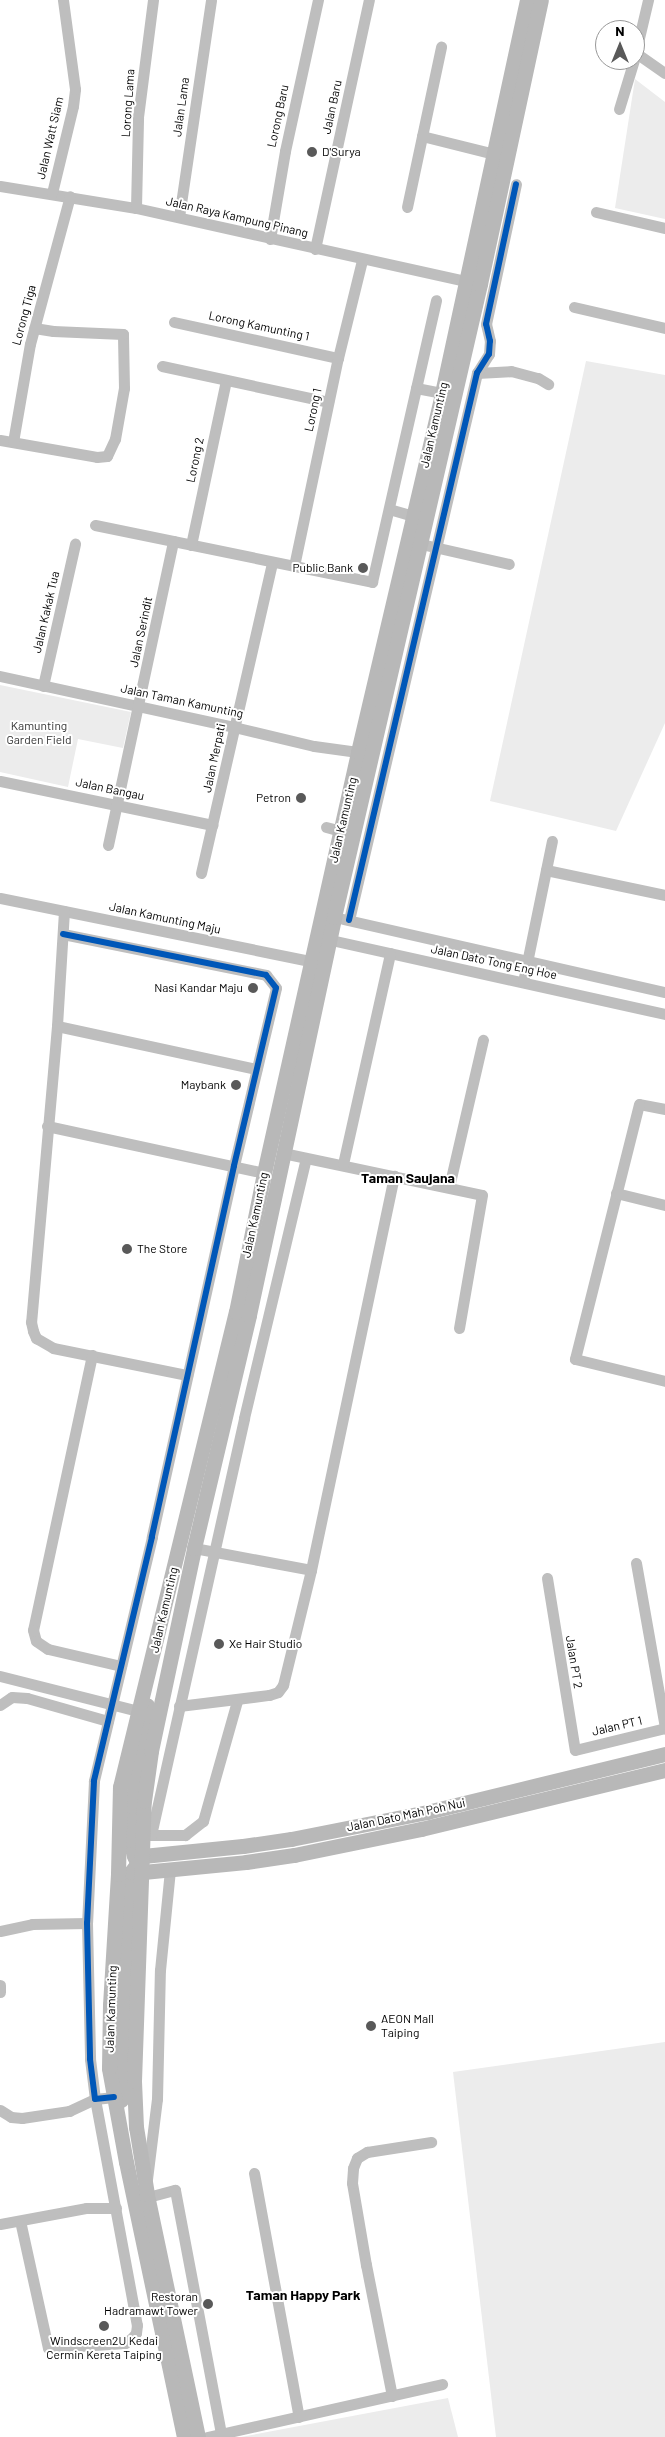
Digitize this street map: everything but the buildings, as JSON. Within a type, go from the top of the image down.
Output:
[{"type":"main road","name":"Jalan Kamunting","points":[[335,917],[333,829],[358,752],[442,394],[527,0]]},
{"type":"main road","name":"Jalan Kamunting","points":[[198,2437],[147,2192],[136,2128],[134,2081],[144,1801],[152,1751],[194,1548],[249,1314],[283,1152],[324,939],[335,917],[469,332],[541,0]]},
{"type":"main road","name":"Jalan Kamunting","points":[[184,2437],[114,2097],[109,2042],[112,1949],[118,1874],[118,1804],[125,1761],[236,1312],[264,1173],[319,963]]},
{"type":"main road","points":[[121,2128],[125,1938],[130,1872],[141,1864],[130,1840],[132,1806],[148,1706],[145,1686]]},
{"type":"main road","name":"Jalan Dato Mah Poh Nui","points":[[141,1864],[300,1837],[427,1812],[665,1754]]},
{"type":"main road","name":"Jalan Dato Mah Poh Nui","points":[[141,1864],[170,1869],[246,1862],[372,1839],[665,1770]]},
{"type":"street","name":"Jalan Watt Siam","points":[[52,193],[73,106],[74,89],[63,0]]},
{"type":"street","name":"Lorong Lama","points":[[136,208],[138,117],[153,0]]},
{"type":"street","name":"Jalan Lama","points":[[179,217],[211,0]]},
{"type":"street","name":"Lorong Baru","points":[[270,239],[285,151],[318,0]]},
{"type":"street","name":"Jalan Baru","points":[[315,249],[369,0]]},
{"type":"street","points":[[643,20],[648,0]]},
{"type":"street","points":[[407,206],[440,47]]},
{"type":"street","points":[[645,62],[665,73]]},
{"type":"street","points":[[619,110],[631,70]]},
{"type":"street","points":[[422,136],[494,154]]},
{"type":"street","points":[[516,184],[488,314],[486,330],[490,341],[489,354],[477,373],[436,548],[335,917],[665,992]]},
{"type":"street","name":"Jalan Raya Kampung Pinang","points":[[0,186],[136,208],[362,260],[466,281]]},
{"type":"street","name":"Lorong Tiga","points":[[13,442],[34,328],[70,196]]},
{"type":"street","points":[[596,212],[665,228]]},
{"type":"street","name":"Lorong 1","points":[[294,566],[328,402],[362,260]]},
{"type":"street","points":[[95,525],[372,582],[436,300]]},
{"type":"street","points":[[574,307],[665,328]]},
{"type":"street","name":"Lorong Kamunting 1","points":[[174,322],[338,358]]},
{"type":"street","points":[[0,440],[97,457],[107,456],[115,439],[124,388],[123,334],[53,331],[34,328]]},
{"type":"street","points":[[469,332],[486,330]]},
{"type":"street","points":[[162,366],[328,402]]},
{"type":"street","points":[[477,373],[511,371],[538,378],[548,384]]},
{"type":"street","name":"Lorong 2","points":[[191,545],[226,381]]},
{"type":"street","points":[[416,388],[442,394]]},
{"type":"street","points":[[389,509],[412,516]]},
{"type":"street","name":"Jalan Serindit","points":[[108,845],[140,706],[173,541]]},
{"type":"street","name":"Jalan Kakak Tua","points":[[43,686],[75,544]]},
{"type":"street","points":[[421,544],[509,564]]},
{"type":"street","name":"Jalan Merpati","points":[[201,873],[272,562]]},
{"type":"street","name":"Jalan Taman Kamunting","points":[[0,676],[314,746],[358,752]]},
{"type":"street","name":"Jalan Bangau","points":[[0,781],[213,825]]},
{"type":"street","points":[[522,982],[552,842]]},
{"type":"street","points":[[546,870],[665,895]]},
{"type":"street","name":"Jalan Kamunting Maju","points":[[0,898],[319,963]]},
{"type":"street","points":[[64,911],[57,1026],[31,1322],[33,1331],[36,1338],[53,1348],[187,1375]]},
{"type":"street","points":[[20,2221],[48,2348],[125,2343],[136,2333],[137,2325],[90,2059],[87,1923],[94,1781],[152,1537],[234,1166],[276,988],[266,974],[63,934]]},
{"type":"street","name":"Jalan Dato Tong Eng Hoe","points":[[324,939],[665,1014]]},
{"type":"street","points":[[343,1164],[390,953]]},
{"type":"street","points":[[57,1026],[256,1069]]},
{"type":"street","points":[[449,1187],[483,1040]]},
{"type":"street","points":[[665,1109],[640,1104],[575,1359],[665,1381]]},
{"type":"street","points":[[47,1126],[264,1173]]},
{"type":"street","points":[[283,1152],[482,1195],[460,1328]]},
{"type":"street","points":[[236,1701],[203,1821],[185,1835],[151,1835],[213,1552],[306,1158]]},
{"type":"street","points":[[179,1706],[236,1701],[269,1695],[278,1692],[283,1685],[311,1570],[394,1176]]},
{"type":"street","points":[[616,1193],[665,1205]]},
{"type":"street","points":[[92,1355],[33,1630],[36,1641],[48,1649],[121,1666]]},
{"type":"street","points":[[194,1548],[311,1570]]},
{"type":"street","points":[[636,1562],[665,1728]]},
{"type":"street","name":"Jalan PT 2","points":[[546,1578],[575,1750]]},
{"type":"street","points":[[0,1676],[138,1711]]},
{"type":"street","points":[[2,1700],[27,1698],[108,1721]]},
{"type":"street","name":"Jalan PT 1","points":[[575,1750],[665,1728]]},
{"type":"street","points":[[170,1869],[160,1970],[157,2099],[147,2192],[175,2190],[221,2434]]},
{"type":"street","points":[[0,1930],[32,1924],[87,1923]]},
{"type":"street","points":[[0,1985],[0,1992]]},
{"type":"street","points":[[0,2110],[11,2117],[22,2118],[70,2111],[96,2099],[114,2097]]},
{"type":"street","points":[[392,2396],[364,2256],[352,2183],[353,2168],[357,2158],[367,2152],[431,2142]]},
{"type":"street","points":[[254,2173],[299,2417]]},
{"type":"street","points":[[0,2224],[86,2208],[116,2208]]},
{"type":"street","points":[[207,2437],[442,2384]]},
{"type":"green space","points":[[635,79],[665,102],[665,219],[615,208]]},
{"type":"green space","points":[[586,361],[665,375],[665,723],[616,831],[490,801]]},
{"type":"green space","name":"Kamunting Garden Field","points":[[0,685],[131,712],[123,748],[78,739],[68,787],[0,772]]},
{"type":"green space","points":[[665,2042],[665,2437],[496,2437],[453,2072]]},
{"type":"green space","points":[[448,2398],[458,2437],[241,2437]]},
{"type":"cycle path","points":[[349,920],[477,373],[489,354],[490,341],[486,324],[516,184]]},
{"type":"cycle path","points":[[63,934],[266,975],[276,988],[234,1166],[152,1537],[94,1781],[87,1923],[90,2059],[95,2099],[114,2097]]},
{"type":"place","name":"D'Surya","points":[[312,152]]},
{"type":"place","name":"Public Bank","points":[[363,568]]},
{"type":"place","name":"Petron","points":[[301,798]]},
{"type":"place","name":"Nasi Kandar Maju","points":[[253,988]]},
{"type":"place","name":"Maybank","points":[[236,1085]]},
{"type":"place","name":"The Store","points":[[127,1249]]},
{"type":"place","name":"Xe Hair Studio","points":[[219,1644]]},
{"type":"place","name":"AEON Mall Taiping","points":[[371,2026]]},
{"type":"place","name":"Restoran Hadramawt Tower","points":[[208,2304]]},
{"type":"place","name":"Windscreen2U Kedai Cermin Kereta Taiping","points":[[104,2326]]},
{"type":"district","name":"Taman Saujana","points":[[408,1178]]},
{"type":"district","name":"Taman Happy Park","points":[[303,2295]]}]
